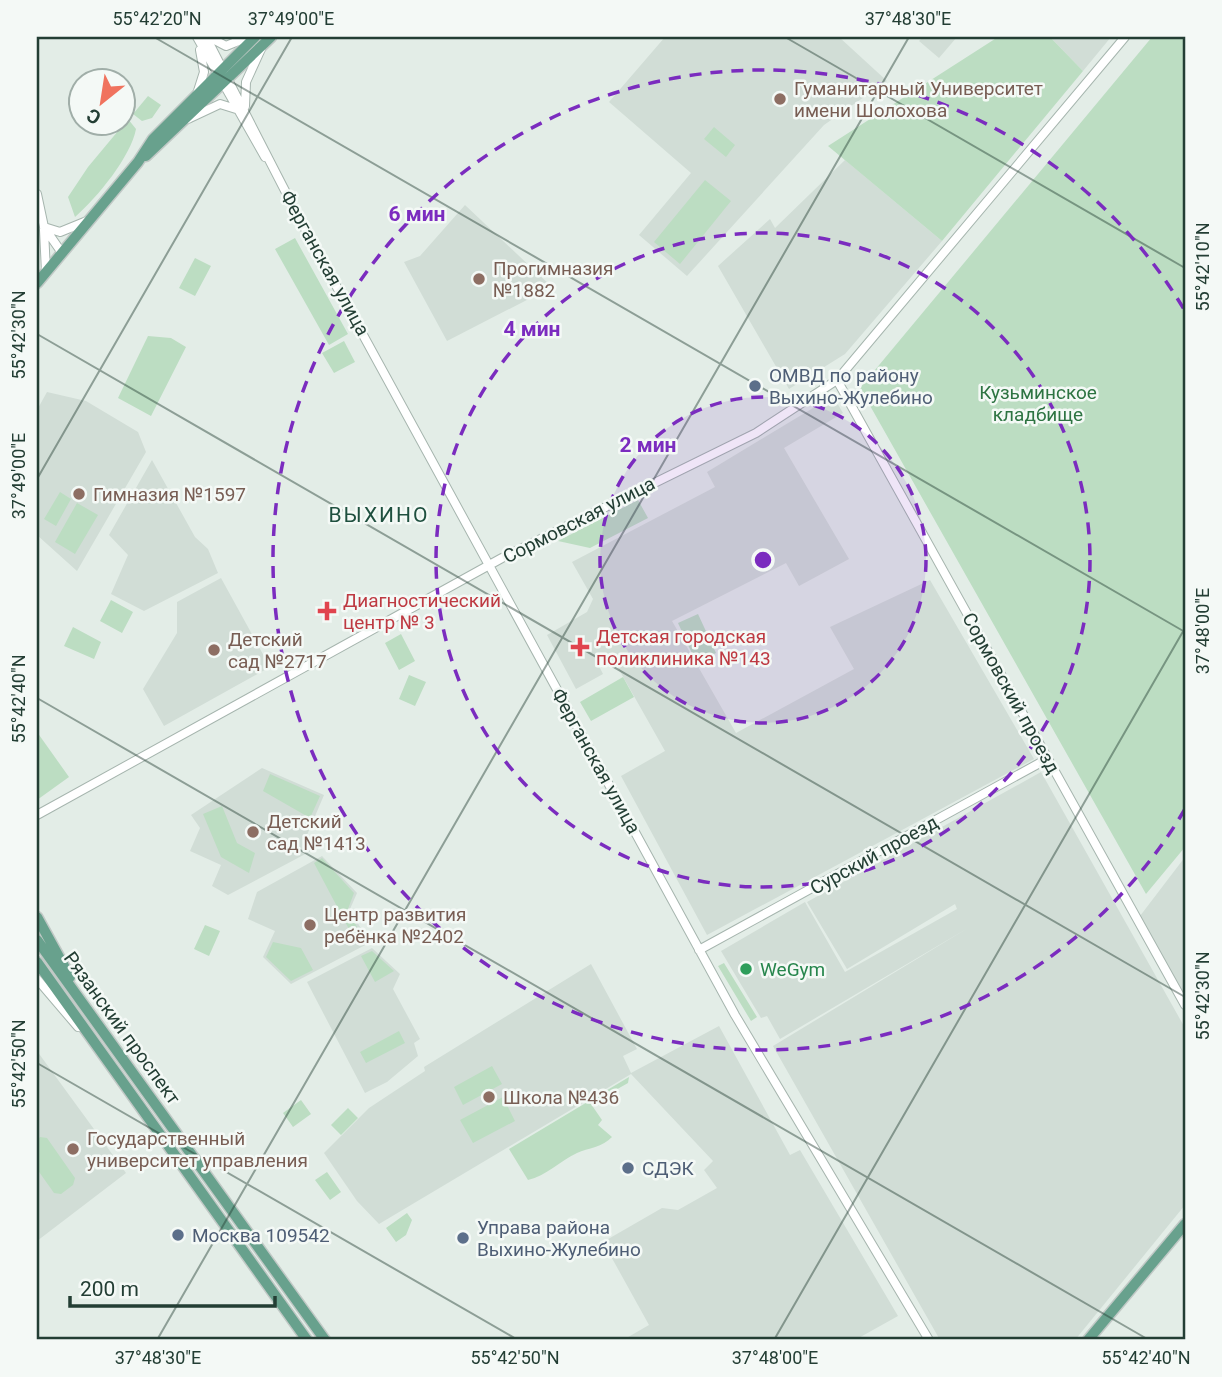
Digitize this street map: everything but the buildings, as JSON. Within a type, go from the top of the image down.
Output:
[{"type":"main road","points":[[138,162],[185,120],[223,76],[263,39]]},
{"type":"main road","points":[[37,283],[138,162],[153,139],[197,95],[223,76]]},
{"type":"main road","points":[[37,916],[92,1017]]},
{"type":"main road","name":"Рязанский проспект","points":[[37,940],[325,1340]]},
{"type":"main road","name":"Рязанский проспект","points":[[37,962],[307,1340]]},
{"type":"main road","points":[[1088,1340],[1185,1224]]},
{"type":"street","name":"Ферганская улица","points":[[197,37],[223,76]]},
{"type":"street","points":[[197,37],[204,67],[197,95]]},
{"type":"street","name":"Ферганская улица","points":[[208,37],[223,76],[240,109],[699,950],[929,1340]]},
{"type":"street","points":[[208,37],[226,46],[248,37]]},
{"type":"street","name":"Сормовская улица","points":[[37,815],[489,566],[731,446],[837,380],[1125,37]]},
{"type":"street","points":[[185,120],[220,104],[240,109],[246,82],[263,39]]},
{"type":"street","points":[[37,194],[44,228],[46,272]]},
{"type":"street","points":[[44,228],[60,232],[89,220]]},
{"type":"street","points":[[44,228],[62,253]]},
{"type":"street","name":"Сормовский проезд","points":[[837,380],[1185,1005]]},
{"type":"street","name":"Сурский проезд","points":[[699,950],[1047,759]]},
{"type":"street","points":[[37,979],[119,1075]]},
{"type":"shaded area","points":[[665,37],[839,37],[887,81],[824,125],[687,276],[639,235],[691,173],[609,102]]},
{"type":"shaded area","points":[[923,37],[957,37],[939,58],[919,41]]},
{"type":"shaded area","points":[[1050,37],[1111,37],[1083,71]]},
{"type":"shaded area","points":[[845,160],[942,241],[845,354],[789,389],[718,266],[770,219],[775,228]]},
{"type":"shaded area","name":"Прогимназия №1882","points":[[465,205],[552,287],[447,341],[404,262],[420,256]]},
{"type":"shaded area","name":"Гимназия №1597","points":[[47,392],[86,401],[138,432],[146,452],[77,571],[37,535],[37,410]]},
{"type":"shaded area","points":[[833,396],[843,413],[784,448],[849,559],[799,586],[786,563],[672,621],[736,733],[854,669],[830,627],[930,580],[1034,759],[707,935],[621,776],[665,751],[613,659],[599,666],[603,674],[576,689],[547,635],[587,612],[593,599],[572,562],[715,487],[707,472]]},
{"type":"shaded area","points":[[152,460],[195,537],[208,549],[218,573],[144,611],[111,594],[128,555],[109,535]]},
{"type":"shaded area","name":"Детский сад №2717","points":[[221,578],[270,667],[164,726],[143,689],[177,633],[177,602]]},
{"type":"shaded area","name":"Детский сад №1413","points":[[262,768],[324,795],[307,835],[311,851],[228,895],[212,886],[221,865],[190,851],[200,828],[191,815]]},
{"type":"shaded area","points":[[1041,772],[1185,1028],[1185,1205],[1075,1340],[940,1340],[773,1046],[968,928],[780,1039],[767,1016],[761,1018],[721,951],[805,902],[845,972],[957,909],[955,904],[847,969],[807,902]]},
{"type":"shaded area","name":"Центр развития ребёнка №2402","points":[[322,856],[357,893],[350,909],[369,943],[291,984],[263,957],[275,931],[248,919],[257,892]]},
{"type":"shaded area","points":[[1185,857],[1185,998],[1140,916]]},
{"type":"shaded area","points":[[372,948],[400,974],[393,989],[420,1039],[414,1043],[418,1056],[387,1082],[365,1093],[307,982]]},
{"type":"shaded area","points":[[591,964],[637,1049],[623,1056],[631,1073],[719,1026],[790,1155],[800,1150],[898,1316],[855,1340],[623,1340],[649,1325],[603,1242],[662,1208],[678,1210],[717,1188],[704,1170],[713,1161],[631,1074],[379,1224],[357,1201],[324,1153],[369,1108],[425,1071],[424,1067]]},
{"type":"shaded area","name":"Государственный университет управления","points":[[37,1051],[126,1173],[37,1241]]},
{"type":"green space","points":[[998,37],[1050,37],[1083,71],[942,241],[828,146]]},
{"type":"green space","name":"Кузьминское кладбище","points":[[1152,37],[1185,37],[1185,847],[1146,894],[860,388]]},
{"type":"green space","points":[[148,96],[161,105],[152,118],[142,121],[136,116],[136,110]]},
{"type":"green space","points":[[714,127],[735,145],[726,157],[704,139]]},
{"type":"green space","points":[[114,136],[134,136],[121,163],[94,199],[75,217],[68,197]]},
{"type":"green space","points":[[705,180],[731,201],[680,264],[654,242]]},
{"type":"green space","points":[[295,238],[348,334],[329,345],[275,249]]},
{"type":"green space","points":[[195,258],[211,266],[195,296],[179,288]]},
{"type":"green space","points":[[148,336],[171,338],[186,347],[151,416],[118,398]]},
{"type":"green space","points":[[344,341],[355,362],[334,373],[322,353]]},
{"type":"green space","points":[[60,492],[71,499],[56,526],[44,519]]},
{"type":"green space","points":[[638,500],[648,518],[590,548],[558,541]]},
{"type":"green space","points":[[77,503],[98,515],[75,554],[55,542]]},
{"type":"green space","points":[[111,600],[133,612],[122,633],[100,621]]},
{"type":"green space","points":[[698,614],[716,653],[696,662],[678,623]]},
{"type":"green space","points":[[73,627],[101,642],[94,659],[64,646]]},
{"type":"green space","points":[[401,634],[415,661],[399,670],[385,643]]},
{"type":"green space","points":[[409,675],[426,682],[415,706],[399,699]]},
{"type":"green space","points":[[623,677],[634,697],[591,721],[580,702]]},
{"type":"green space","points":[[37,732],[69,777],[37,800]]},
{"type":"green space","points":[[270,774],[320,796],[310,818],[263,791]]},
{"type":"green space","points":[[222,806],[237,843],[255,853],[249,873],[221,857],[203,814]]},
{"type":"green space","points":[[322,858],[354,893],[348,909],[357,927],[350,931],[314,863]]},
{"type":"green space","points":[[205,925],[220,931],[209,956],[194,949]]},
{"type":"green space","points":[[273,942],[301,948],[313,970],[291,981],[266,957]]},
{"type":"green space","points":[[372,951],[394,971],[375,982],[361,956]]},
{"type":"green space","points":[[724,963],[757,1017],[751,1021],[718,966]]},
{"type":"green space","points":[[399,1031],[405,1043],[366,1063],[360,1052]]},
{"type":"green space","points":[[492,1066],[502,1084],[463,1105],[454,1087]]},
{"type":"green space","points":[[629,1077],[628,1083],[591,1104],[602,1120],[598,1125],[612,1137],[528,1180],[509,1149]]},
{"type":"green space","points":[[503,1097],[515,1121],[473,1143],[460,1120]]},
{"type":"green space","points":[[301,1100],[311,1114],[293,1127],[283,1113]]},
{"type":"green space","points":[[348,1108],[358,1118],[341,1135],[331,1125]]},
{"type":"green space","points":[[40,1137],[47,1138],[75,1178],[73,1185],[61,1194],[54,1193],[37,1169],[37,1140]]},
{"type":"green space","points":[[327,1172],[341,1192],[330,1200],[315,1180]]},
{"type":"green space","points":[[407,1213],[412,1220],[406,1235],[396,1242],[386,1228]]},
{"type":"place","name":"Гуманитарный Университет имени Шолохова","points":[[780,99]]},
{"type":"place","name":"Прогимназия №1882","points":[[479,279]]},
{"type":"place","name":"ОМВД по району Выхино-Жулебино","points":[[755,386]]},
{"type":"place","name":"Гимназия №1597","points":[[79,494]]},
{"type":"place","name":"Диагностический центр № 3","points":[[327,611]]},
{"type":"place","name":"Детская городская поликлиника №143","points":[[580,647]]},
{"type":"place","name":"Детский сад №2717","points":[[214,650]]},
{"type":"place","name":"Детский сад №1413","points":[[253,832]]},
{"type":"place","name":"Центр развития ребёнка №2402","points":[[310,925]]},
{"type":"place","name":"WeGym","points":[[746,969]]},
{"type":"place","name":"Школа №436","points":[[489,1097]]},
{"type":"place","name":"Государственный университет управления","points":[[73,1149]]},
{"type":"place","name":"СДЭК","points":[[628,1168]]},
{"type":"place","name":"Москва 109542","points":[[178,1235]]},
{"type":"place","name":"Управа района Выхино-Жулебино","points":[[463,1238]]},
{"type":"district","name":"ВЫХИНО","points":[[379,515]]}]
